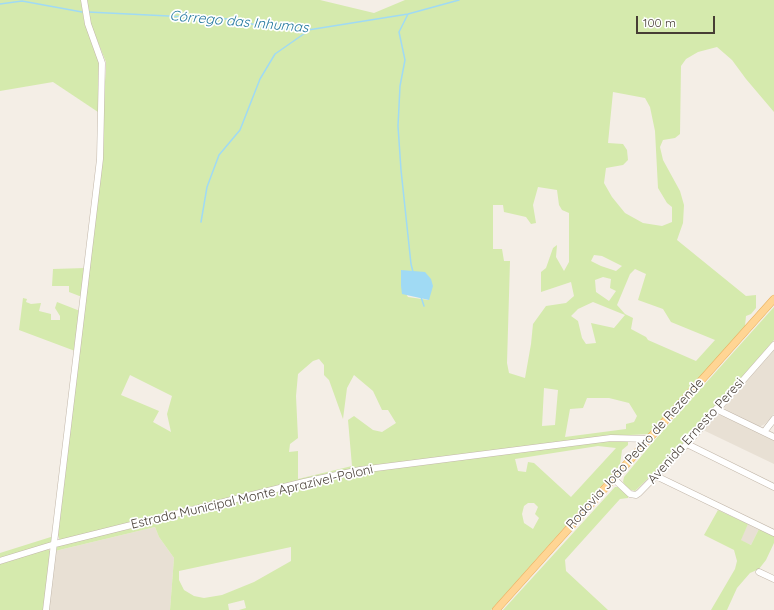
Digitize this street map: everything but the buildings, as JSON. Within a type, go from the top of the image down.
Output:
[{"type":"main road","name":"Rodovia João Pedro de Rezende","points":[[496,610],[774,299]]},
{"type":"street","points":[[46,610],[100,160],[102,63],[88,24],[84,0]]},
{"type":"street","name":"Avenida Ernesto Peresi","points":[[613,478],[633,495],[639,493],[687,444],[774,344]]},
{"type":"street","points":[[716,409],[774,437]]},
{"type":"street","points":[[764,432],[774,420]]},
{"type":"street","name":"Estrada Municipal Monte Aprazível-Poloni","points":[[0,561],[55,544],[304,482],[360,470],[611,438],[650,439]]},
{"type":"street","points":[[687,444],[774,487]]},
{"type":"street","points":[[656,476],[774,533]]},
{"type":"street","points":[[759,572],[774,579]]},
{"type":"shaded area","points":[[774,350],[774,414],[765,424],[759,427],[725,411],[724,407]]},
{"type":"shaded area","points":[[721,415],[774,440],[774,464],[701,429],[715,416]]},
{"type":"shaded area","points":[[748,524],[759,529],[751,545],[740,540]]},
{"type":"shaded area","points":[[155,527],[159,537],[174,558],[170,610],[47,610],[55,551]]},
{"type":"green space","points":[[0,0],[83,0],[84,20],[99,57],[98,112],[53,82],[0,91]]},
{"type":"green space","points":[[87,0],[320,0],[374,13],[405,0],[774,0],[774,112],[732,60],[717,47],[698,52],[686,59],[681,66],[680,134],[675,138],[663,140],[660,147],[663,160],[680,191],[684,205],[683,223],[677,240],[746,296],[756,295],[756,308],[751,314],[746,316],[745,326],[650,434],[611,436],[359,468],[60,541],[58,535],[78,366],[106,71],[106,62],[90,23]],"holes":[[[613,92],[645,98],[650,107],[655,131],[658,188],[667,203],[672,207],[672,222],[662,226],[643,223],[625,213],[612,197],[604,183],[606,168],[623,165],[628,160],[627,150],[623,144],[608,143]],[[538,187],[557,190],[559,205],[562,210],[569,213],[569,262],[564,271],[556,257],[557,245],[553,248],[546,268],[541,272],[541,292],[571,282],[574,296],[566,303],[546,306],[533,324],[525,378],[509,373],[507,363],[510,261],[504,261],[502,249],[493,249],[493,205],[503,205],[504,212],[526,217],[531,224],[536,223],[533,205]],[[594,255],[602,256],[622,266],[616,271],[591,261]],[[635,269],[646,274],[638,300],[663,309],[671,322],[715,340],[696,361],[648,340],[646,337],[631,329],[633,318],[625,314],[617,305],[630,274]],[[402,270],[429,300],[408,297],[401,286]],[[603,277],[611,279],[610,288],[616,291],[609,301],[596,292],[595,280]],[[593,302],[625,315],[614,328],[591,323],[596,343],[586,344],[582,338],[578,321],[571,316],[578,309]],[[319,359],[324,365],[324,375],[329,380],[343,419],[347,388],[354,375],[373,391],[382,410],[388,410],[396,423],[382,432],[373,430],[354,416],[348,420],[352,466],[298,479],[298,451],[289,452],[290,444],[298,438],[296,396],[298,374],[313,361]],[[130,375],[172,396],[167,414],[171,432],[153,422],[159,411],[121,395]],[[544,388],[558,390],[555,425],[542,426]],[[587,398],[609,398],[629,403],[637,416],[634,422],[626,424],[626,429],[565,437],[570,409],[583,408]]]},
{"type":"green space","points":[[85,268],[82,297],[69,292],[69,286],[52,286],[53,269]]},
{"type":"green space","points":[[23,298],[27,299],[26,302],[31,304],[41,303],[39,311],[51,314],[51,320],[60,320],[60,316],[55,308],[57,302],[80,311],[75,351],[19,330]]},
{"type":"green space","points":[[774,307],[774,340],[686,442],[635,491],[628,489],[623,482],[624,477],[653,442]]},
{"type":"green space","points":[[611,439],[628,439],[628,445],[622,450],[620,465],[491,610],[239,610],[246,608],[244,600],[228,604],[229,610],[170,610],[174,558],[159,537],[155,527],[55,551],[56,546],[59,545],[360,471]],"holes":[[[598,446],[616,448],[571,497],[534,463],[528,462],[526,472],[518,471],[515,459]],[[528,503],[534,503],[538,507],[535,514],[539,518],[533,529],[524,523],[522,514],[524,506]],[[291,547],[291,561],[254,582],[222,595],[204,598],[194,596],[184,590],[179,580],[179,571]]]},
{"type":"green space","points":[[615,487],[619,487],[629,495],[628,498],[620,499],[565,560],[566,571],[608,610],[503,610]]},
{"type":"green space","points":[[718,510],[748,524],[741,540],[751,545],[759,529],[774,536],[774,543],[766,560],[759,569],[750,573],[737,588],[727,610],[711,610],[735,569],[737,561],[734,550],[704,535]]},
{"type":"green space","points":[[54,536],[54,542],[0,559],[0,553]]},
{"type":"green space","points":[[48,549],[51,552],[43,610],[0,610],[0,564]]},
{"type":"water","points":[[401,270],[425,272],[431,279],[433,286],[429,300],[402,294]]},
{"type":"waterway","name":"Córrego das Inhumas","points":[[88,12],[229,19],[270,28],[308,30],[408,14],[459,0]]},
{"type":"waterway","name":"Córrego das Inhumas","points":[[0,4],[22,1],[82,12]]},
{"type":"waterway","points":[[408,14],[399,32],[405,60],[400,86],[398,126],[401,170],[413,272]]},
{"type":"waterway","points":[[201,222],[207,187],[219,155],[240,130],[260,79],[275,54],[308,31]]},
{"type":"waterway","points":[[421,297],[424,306]]}]
